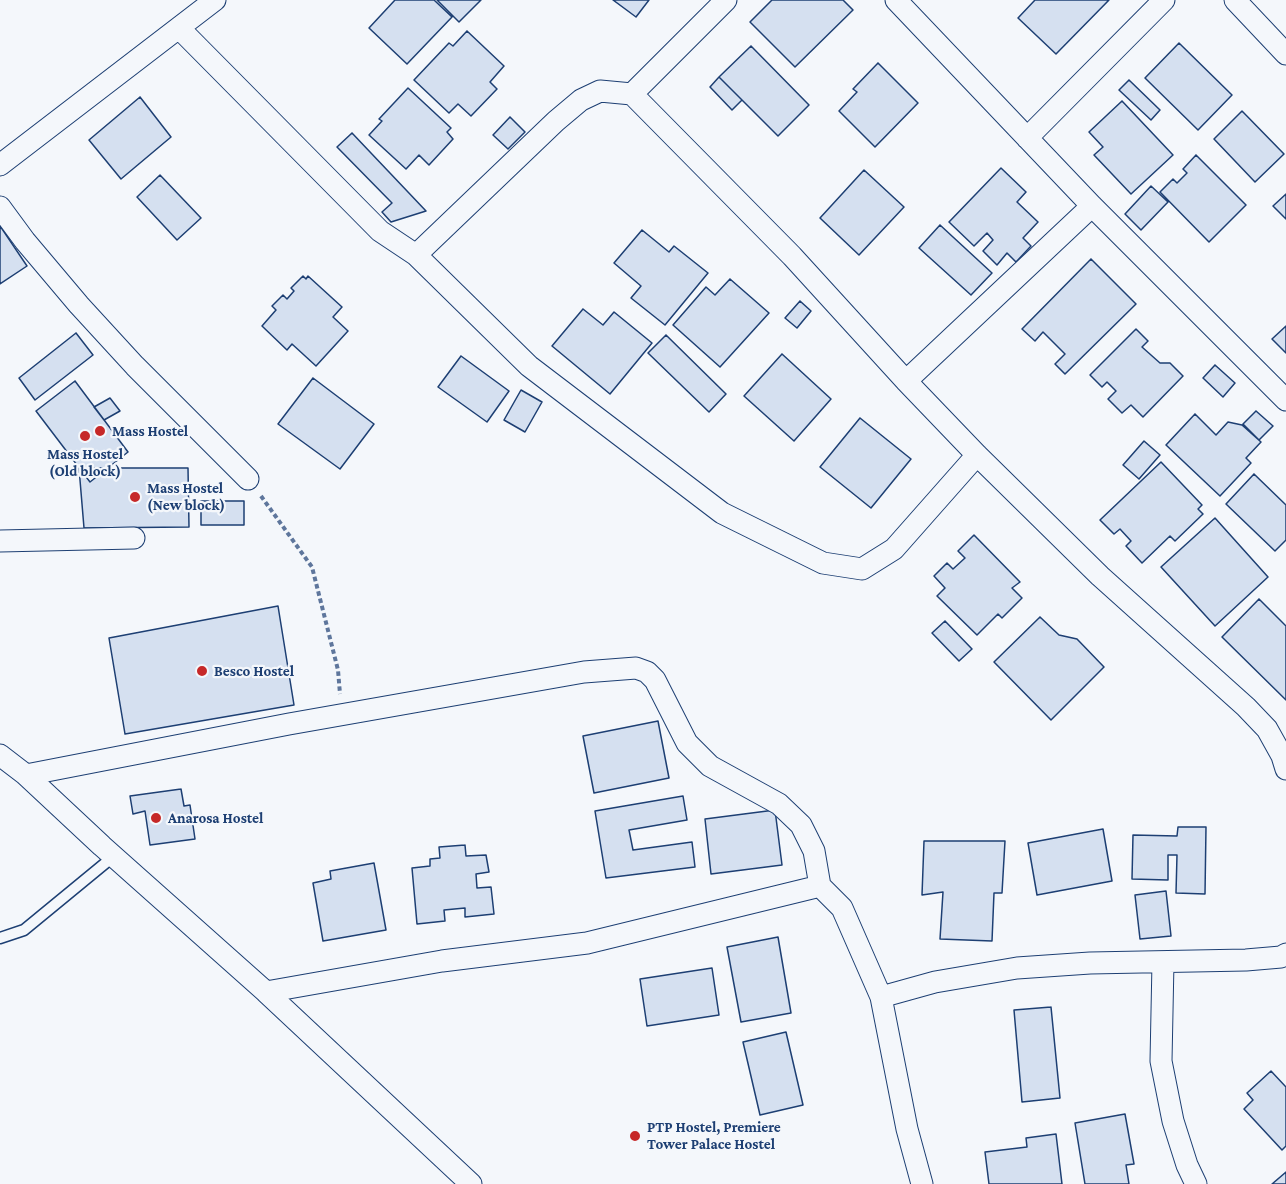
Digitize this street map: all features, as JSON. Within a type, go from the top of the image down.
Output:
[{"type":"street","points":[[0,165],[215,0]]},
{"type":"street","points":[[632,94],[726,0]]},
{"type":"street","points":[[896,0],[1092,206],[1286,400]]},
{"type":"street","points":[[1027,138],[1164,0]]},
{"type":"street","points":[[1235,0],[1286,54]]},
{"type":"street","points":[[179,28],[380,231],[416,255],[528,366],[722,513],[823,563],[862,569],[894,549],[977,455]]},
{"type":"street","points":[[416,255],[556,121],[581,100],[600,91],[632,94],[792,256],[977,455],[1100,576],[1246,707],[1267,729],[1282,756],[1286,769]]},
{"type":"street","points":[[906,381],[1092,206]]},
{"type":"street","points":[[0,207],[25,241],[79,305],[135,366],[248,479]]},
{"type":"street","points":[[0,541],[134,538]]},
{"type":"street","points":[[26,774],[584,672],[636,668],[647,672],[655,680],[687,743],[710,766],[778,804],[801,825],[814,851],[820,886],[842,908],[881,997],[918,1183]]},
{"type":"street","points":[[0,755],[26,774],[266,992],[471,1184]]},
{"type":"street","points":[[266,992],[441,961],[587,944],[820,886]]},
{"type":"street","points":[[881,997],[935,982],[1017,968],[1090,963],[1246,960],[1281,957],[1286,954]]},
{"type":"street","points":[[1163,962],[1161,1061],[1173,1121],[1187,1165],[1196,1184]]},
{"type":"lane","points":[[0,938],[24,930],[114,856]]},
{"type":"path","points":[[248,479],[312,567],[338,670],[341,715]]},
{"type":"building","points":[[395,0],[434,0],[452,17],[407,64],[369,28]]},
{"type":"building","points":[[437,0],[481,0],[459,22]]},
{"type":"building","points":[[613,0],[649,0],[636,17]]},
{"type":"building","points":[[772,0],[843,0],[853,10],[795,67],[750,22]]},
{"type":"building","points":[[1035,0],[1109,0],[1056,54],[1018,18]]},
{"type":"building","points":[[467,31],[504,66],[490,82],[497,89],[471,116],[458,104],[449,113],[414,80],[449,43],[453,46]]},
{"type":"building","points":[[1179,43],[1232,95],[1198,130],[1145,78]]},
{"type":"building","points":[[751,46],[809,105],[778,136],[719,77]]},
{"type":"building","points":[[878,63],[918,103],[875,147],[839,111],[857,92],[853,89]]},
{"type":"building","points":[[719,77],[742,100],[732,110],[710,87]]},
{"type":"building","points":[[1129,80],[1160,110],[1151,120],[1119,90]]},
{"type":"building","points":[[408,88],[451,128],[447,132],[453,139],[429,165],[419,155],[406,169],[369,135],[382,121],[379,119]]},
{"type":"building","points":[[140,97],[171,137],[121,179],[89,140]]},
{"type":"building","points":[[1122,101],[1173,155],[1131,194],[1094,155],[1103,147],[1089,132]]},
{"type":"building","points":[[1242,111],[1284,154],[1255,182],[1214,139]]},
{"type":"building","points":[[510,117],[525,132],[508,149],[493,135]]},
{"type":"building","points":[[352,133],[426,211],[391,222],[382,212],[392,203],[337,147]]},
{"type":"building","points":[[1196,155],[1246,205],[1209,242],[1160,192],[1173,179],[1177,183],[1187,173],[1183,169]]},
{"type":"building","points":[[1001,168],[1026,192],[1017,202],[1038,222],[1023,238],[1031,246],[1016,262],[1007,253],[997,265],[983,251],[993,240],[987,233],[974,246],[949,222]]},
{"type":"building","points":[[864,170],[904,207],[859,255],[820,218]]},
{"type":"building","points":[[160,175],[201,218],[177,240],[137,197]]},
{"type":"building","points":[[1151,186],[1168,202],[1141,230],[1125,214]]},
{"type":"building","points":[[1286,194],[1286,219],[1273,206]]},
{"type":"building","points":[[940,225],[992,273],[971,295],[919,248]]},
{"type":"building","points":[[0,226],[27,266],[0,284]]},
{"type":"building","points":[[642,230],[669,252],[674,246],[708,273],[665,325],[631,298],[641,286],[614,263]]},
{"type":"building","points":[[1091,259],[1136,304],[1065,374],[1055,364],[1065,354],[1043,332],[1035,341],[1022,329]]},
{"type":"building","points":[[303,276],[306,279],[308,276],[342,307],[333,317],[348,331],[316,366],[292,344],[287,350],[262,326],[276,310],[272,306],[283,295],[287,299],[294,291],[291,288]]},
{"type":"building","points":[[730,279],[769,313],[720,367],[673,325],[706,287],[715,295]]},
{"type":"building","points":[[800,301],[811,311],[797,328],[785,318]]},
{"type":"building","points":[[583,309],[603,325],[614,312],[652,343],[610,394],[552,346]]},
{"type":"building","points":[[1286,326],[1286,353],[1272,339]]},
{"type":"building","points":[[1136,329],[1148,341],[1142,347],[1160,363],[1170,363],[1183,376],[1143,417],[1131,405],[1122,413],[1108,399],[1116,391],[1107,382],[1102,387],[1090,375]]},
{"type":"building","points":[[76,333],[93,355],[35,400],[19,378]]},
{"type":"building","points":[[666,335],[726,394],[709,412],[648,353]]},
{"type":"building","points":[[782,354],[831,399],[794,441],[744,396]]},
{"type":"building","points":[[461,356],[509,391],[487,422],[438,387]]},
{"type":"building","points":[[1215,365],[1235,383],[1223,397],[1203,378]]},
{"type":"building","points":[[313,378],[374,424],[340,469],[278,424]]},
{"type":"building","name":"Mass Hostel (Old block)","points":[[75,381],[128,452],[90,482],[36,411]]},
{"type":"building","points":[[521,390],[542,402],[525,432],[504,420]]},
{"type":"building","points":[[110,398],[120,411],[104,420],[94,407]]},
{"type":"building","points":[[1256,411],[1273,426],[1259,440],[1243,424]]},
{"type":"building","points":[[1195,414],[1216,435],[1228,422],[1242,425],[1261,442],[1246,458],[1251,463],[1220,496],[1166,445]]},
{"type":"building","points":[[860,418],[911,459],[871,508],[820,467]]},
{"type":"building","points":[[1144,441],[1160,455],[1139,479],[1123,465]]},
{"type":"building","points":[[1161,462],[1202,505],[1198,509],[1203,514],[1175,541],[1170,536],[1142,563],[1126,546],[1131,541],[1120,529],[1114,534],[1100,520]]},
{"type":"building","name":"Mass Hostel (New block)","points":[[79,468],[188,468],[189,527],[84,528]]},
{"type":"building","points":[[1254,474],[1286,505],[1286,540],[1275,551],[1226,504]]},
{"type":"building","points":[[201,501],[244,501],[244,525],[201,525]]},
{"type":"building","points":[[1215,518],[1268,577],[1215,626],[1161,567]]},
{"type":"building","points":[[974,535],[1020,582],[1012,588],[1022,598],[1002,618],[998,614],[977,635],[937,596],[945,588],[934,576],[947,563],[953,569],[965,558],[958,551]]},
{"type":"building","points":[[1259,599],[1286,626],[1286,700],[1222,637]]},
{"type":"building","name":"Besco Hostel","points":[[278,606],[294,705],[125,734],[109,638]]},
{"type":"building","points":[[1040,617],[1059,635],[1077,639],[1104,667],[1051,720],[994,662]]},
{"type":"building","points":[[945,621],[972,649],[959,661],[932,633]]},
{"type":"building","points":[[658,721],[669,778],[594,793],[583,736]]},
{"type":"building","points":[[181,789],[184,806],[190,805],[195,839],[150,845],[145,811],[133,814],[130,796]]},
{"type":"building","points":[[683,796],[687,820],[629,830],[633,850],[692,842],[695,867],[606,878],[595,811]]},
{"type":"building","points":[[775,810],[782,865],[711,874],[705,819]]},
{"type":"building","points":[[1178,827],[1206,827],[1205,894],[1176,893],[1177,855],[1168,855],[1168,880],[1132,879],[1133,835],[1177,836]]},
{"type":"building","points":[[1103,829],[1112,881],[1037,895],[1028,843]]},
{"type":"building","points":[[924,841],[1005,841],[1002,893],[994,893],[992,941],[940,939],[943,892],[922,895]]},
{"type":"building","points":[[465,845],[466,856],[486,855],[489,872],[476,874],[477,888],[491,887],[494,914],[465,917],[465,908],[444,910],[445,921],[417,924],[412,868],[430,866],[430,859],[440,858],[439,847]]},
{"type":"building","points":[[374,863],[386,930],[323,941],[313,883],[331,879],[330,871]]},
{"type":"building","points":[[1166,891],[1171,936],[1140,939],[1135,895]]},
{"type":"building","points":[[778,937],[791,1013],[741,1022],[727,947]]},
{"type":"building","points":[[712,968],[719,1015],[647,1026],[640,979]]},
{"type":"building","points":[[1051,1007],[1060,1098],[1022,1102],[1014,1010]]},
{"type":"building","points":[[786,1032],[803,1105],[760,1115],[743,1042]]},
{"type":"building","points":[[1271,1071],[1286,1087],[1286,1146],[1282,1150],[1244,1109],[1253,1100],[1247,1093]]},
{"type":"building","points":[[1125,1114],[1134,1164],[1126,1165],[1129,1184],[1085,1184],[1075,1123]]},
{"type":"building","points":[[1056,1134],[1062,1184],[989,1184],[985,1152],[1027,1147],[1026,1138]]},
{"type":"building","points":[[1286,1172],[1286,1184],[1272,1184]]},
{"type":"place","name":"Mass Hostel","points":[[100,431]]},
{"type":"place","name":"Mass Hostel (Old block)","points":[[85,436]]},
{"type":"place","name":"Mass Hostel (New block)","points":[[135,497]]},
{"type":"place","name":"Besco Hostel","points":[[202,671]]},
{"type":"place","name":"Anarosa Hostel","points":[[156,818]]},
{"type":"place","name":"PTP Hostel, Premiere Tower Palace Hostel","points":[[635,1136]]}]
